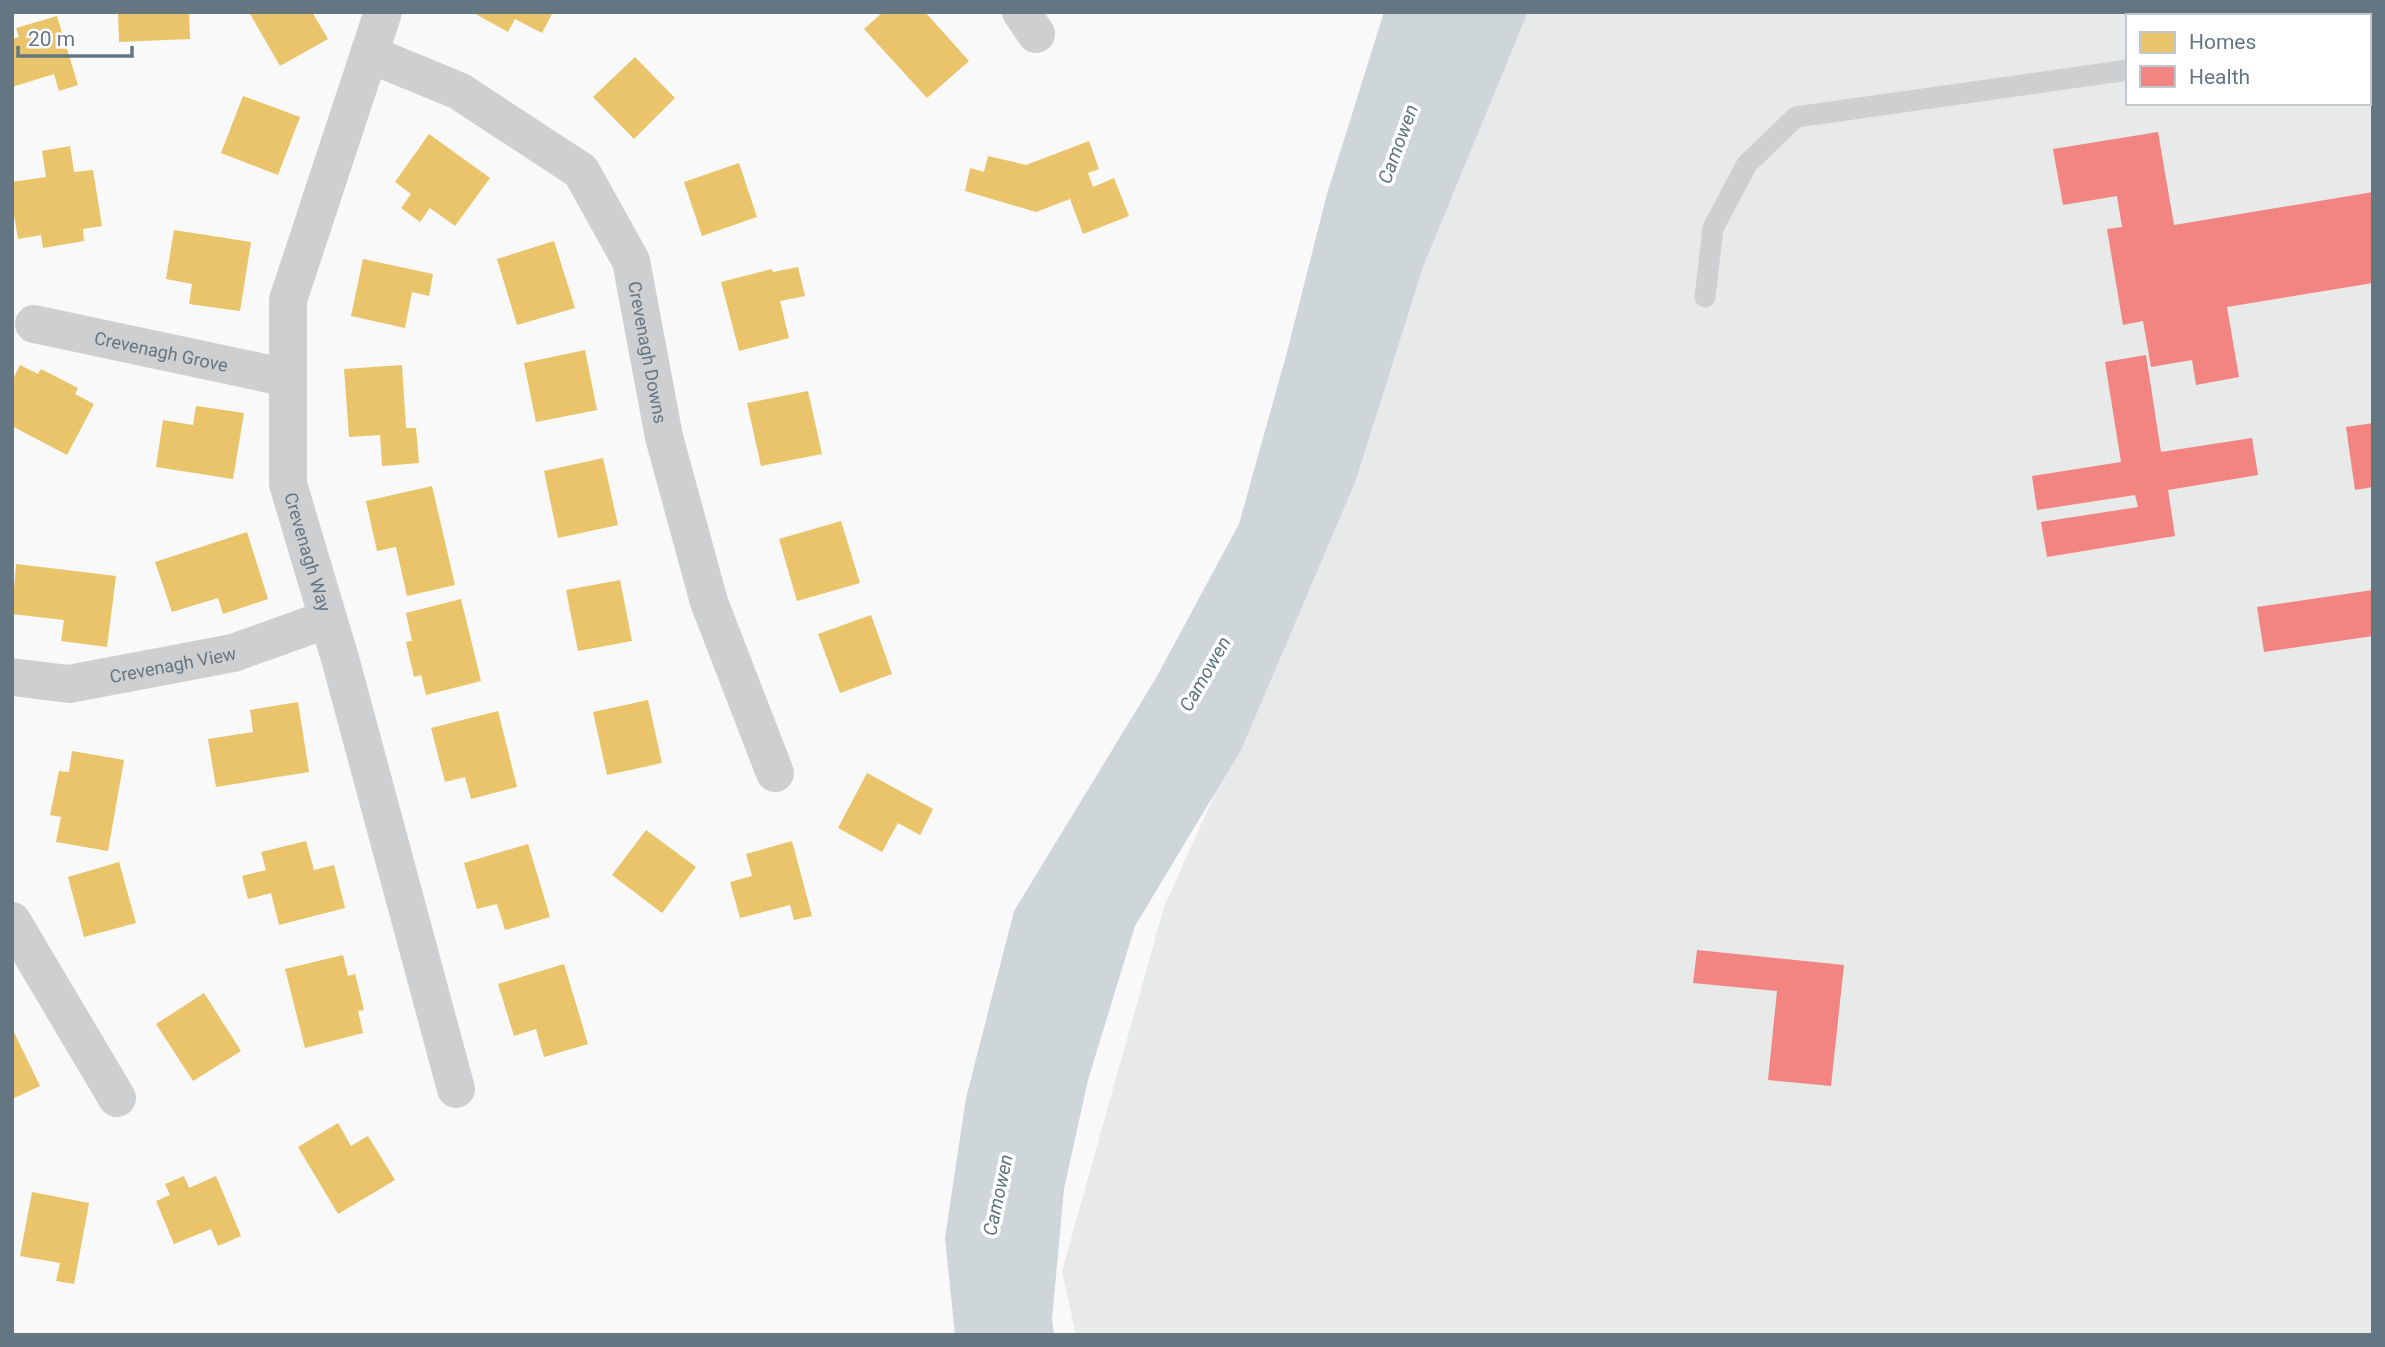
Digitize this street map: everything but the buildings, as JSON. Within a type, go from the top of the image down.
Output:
[{"type":"street","name":"Crevenagh Way","points":[[383,12],[288,300],[288,484],[328,619],[456,1089]]},
{"type":"street","name":"Crevenagh Downs","points":[[369,54],[459,91],[581,171],[631,261],[664,437],[709,602],[775,774]]},
{"type":"street","name":"Crevenagh Grove","points":[[34,324],[288,378]]},
{"type":"street","name":"Crevenagh View","points":[[12,677],[69,684],[233,653],[328,619]]},
{"type":"street","points":[[12,921],[117,1098]]},
{"type":"lane","points":[[1705,297],[1713,228],[1747,164],[1796,117],[2126,70]]},
{"type":"shaded area","points":[[1528,12],[2373,12],[2373,1335],[1076,1335],[1062,1271],[1164,907],[1356,480],[1423,267]]},
{"type":"water","name":"Camowen","points":[[1384,12],[1528,12],[1423,267],[1356,480],[1241,750],[1135,926],[1088,1080],[1064,1189],[1052,1319],[1054,1335],[955,1335],[945,1238],[966,1098],[1014,911],[1156,678],[1239,524],[1327,194]]}]
